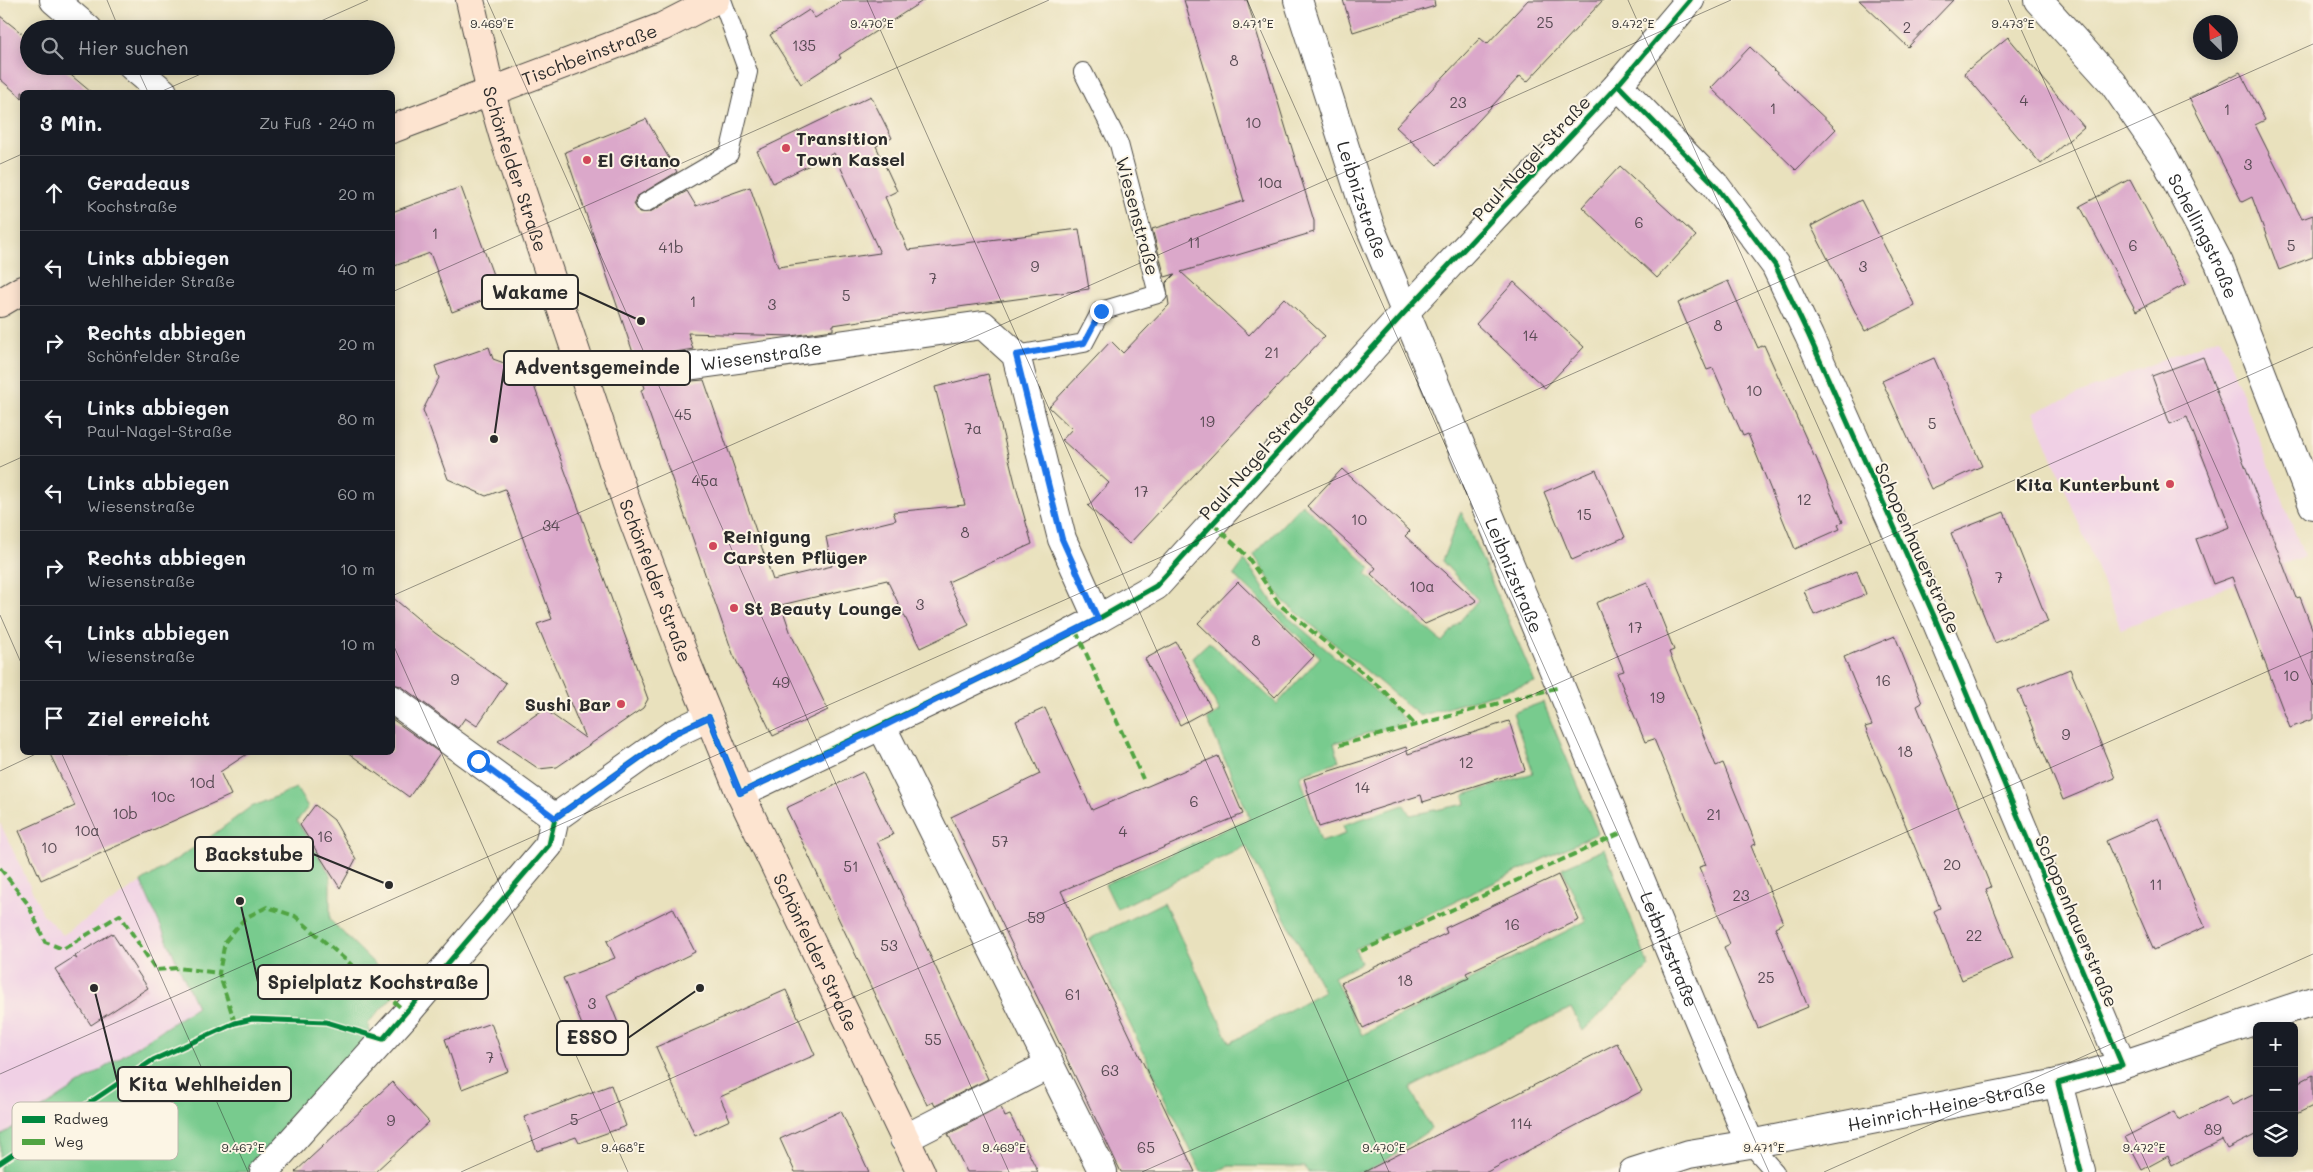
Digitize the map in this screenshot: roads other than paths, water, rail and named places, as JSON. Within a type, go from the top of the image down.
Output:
[{"type":"main road","name":"Schönfelder Straße","points":[[470,0],[491,93],[507,147],[627,504],[740,793],[921,1172]]},
{"type":"main road","name":"Tischbeinstraße","points":[[395,129],[662,27],[715,0]]},
{"type":"main road","points":[[0,303],[20,291]]},
{"type":"street","points":[[54,0],[77,20]]},
{"type":"street","name":"Leibnizstraße","points":[[1298,0],[1371,229],[1750,1144]]},
{"type":"street","name":"Paul-Nagel-Straße","points":[[740,793],[882,727],[1098,619],[1156,586],[1405,312],[1618,85],[1690,0]]},
{"type":"street","name":"Schellingstraße","points":[[2038,0],[2113,83],[2164,157],[2219,262],[2313,505]]},
{"type":"street","points":[[143,75],[161,90]]},
{"type":"street","name":"Schopenhauerstraße","points":[[1618,85],[1716,185],[1775,266],[1809,336],[1934,616],[2122,1065]]},
{"type":"street","name":"Wiesenstraße","points":[[673,368],[983,326],[1016,355]]},
{"type":"street","points":[[1016,355],[1062,539],[1098,619]]},
{"type":"street","points":[[395,701],[555,818]]},
{"type":"street","points":[[264,1172],[407,1013],[549,844],[555,818],[673,734],[709,717]]},
{"type":"street","points":[[882,727],[1103,1172]]},
{"type":"street","name":"Heinrich-Heine-Straße","points":[[1633,1172],[1689,1154],[1750,1144],[2058,1083],[2122,1065],[2313,1002]]},
{"type":"street","points":[[904,1139],[1049,1065]]},
{"type":"street","points":[[2058,1083],[2081,1172]]},
{"type":"lane","points":[[645,203],[729,154],[748,72],[722,0]]},
{"type":"lane","name":"Wiesenstraße","points":[[1016,355],[1084,343],[1101,311],[1158,294],[1119,144],[1083,72]]},
{"type":"lane","points":[[1750,1144],[1775,1172]]},
{"type":"place","name":"Transition Town Kassel","points":[[786,148]]},
{"type":"place","name":"El Gitano","points":[[587,160]]},
{"type":"place","name":"Wakame","points":[[641,321]]},
{"type":"place","name":"Adventsgemeinde","points":[[494,439]]},
{"type":"place","name":"Kita Kunterbunt","points":[[2170,484]]},
{"type":"place","name":"Reinigung Carsten Pflüger","points":[[713,546]]},
{"type":"place","name":"St Beauty Lounge","points":[[734,608]]},
{"type":"place","name":"Sushi Bar","points":[[621,704]]},
{"type":"place","name":"Backstube","points":[[389,885]]},
{"type":"place","name":"Spielplatz Kochstraße","points":[[240,901]]},
{"type":"place","name":"Kita Wehlheiden","points":[[94,988]]},
{"type":"place","name":"ESSO","points":[[700,988]]}]
